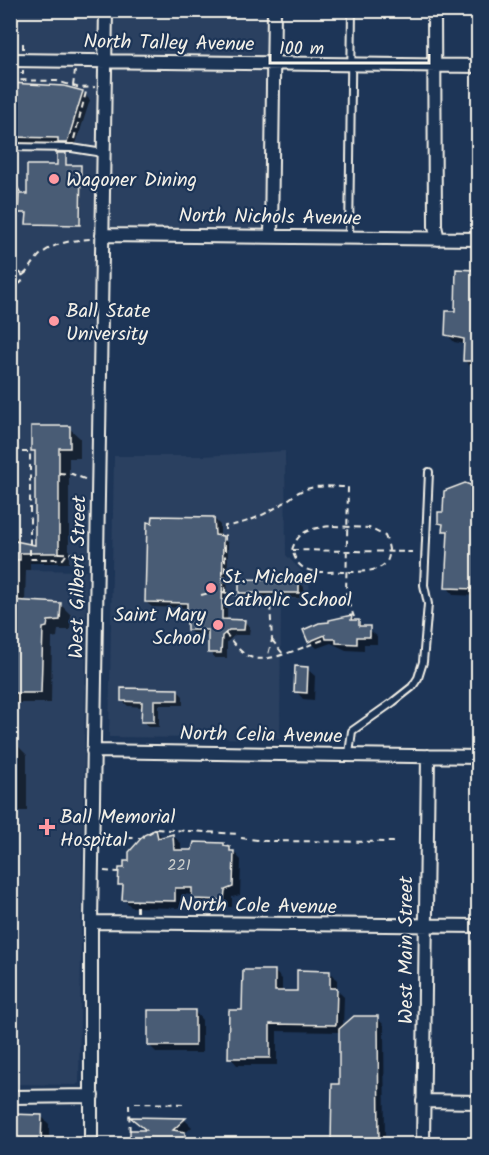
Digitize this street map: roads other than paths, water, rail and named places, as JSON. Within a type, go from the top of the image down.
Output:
[{"type":"street","name":"West Gilbert Street","points":[[91,1144],[93,751],[106,10]]},
{"type":"street","points":[[271,236],[274,10]]},
{"type":"street","points":[[434,10],[435,226],[438,239]]},
{"type":"street","name":"North Talley Avenue","points":[[10,60],[478,66]]},
{"type":"street","name":"North Nichols Avenue","points":[[102,234],[478,239]]},
{"type":"street","name":"North Celia Avenue","points":[[93,751],[478,757]]},
{"type":"street","name":"West Main Street","points":[[423,1144],[428,756]]},
{"type":"street","name":"North Cole Avenue","points":[[91,922],[478,926]]},
{"type":"street","points":[[10,1096],[92,1096]]},
{"type":"street","points":[[423,1101],[478,1102]]},
{"type":"lane","points":[[349,238],[352,10]]},
{"type":"lane","points":[[11,147],[72,148],[104,153]]},
{"type":"lane","points":[[349,754],[352,731],[412,687],[423,662],[428,604],[424,585],[429,472]]},
{"type":"lane","points":[[478,1043],[478,1063]]},
{"type":"place","name":"Wagoner Dining","points":[[54,179]]},
{"type":"place","name":"Ball State University","points":[[54,321]]},
{"type":"place","name":"St. Michael Catholic School","points":[[211,588]]},
{"type":"place","name":"Saint Mary School","points":[[218,625]]},
{"type":"place","name":"Ball Memorial Hospital","points":[[47,827]]}]
